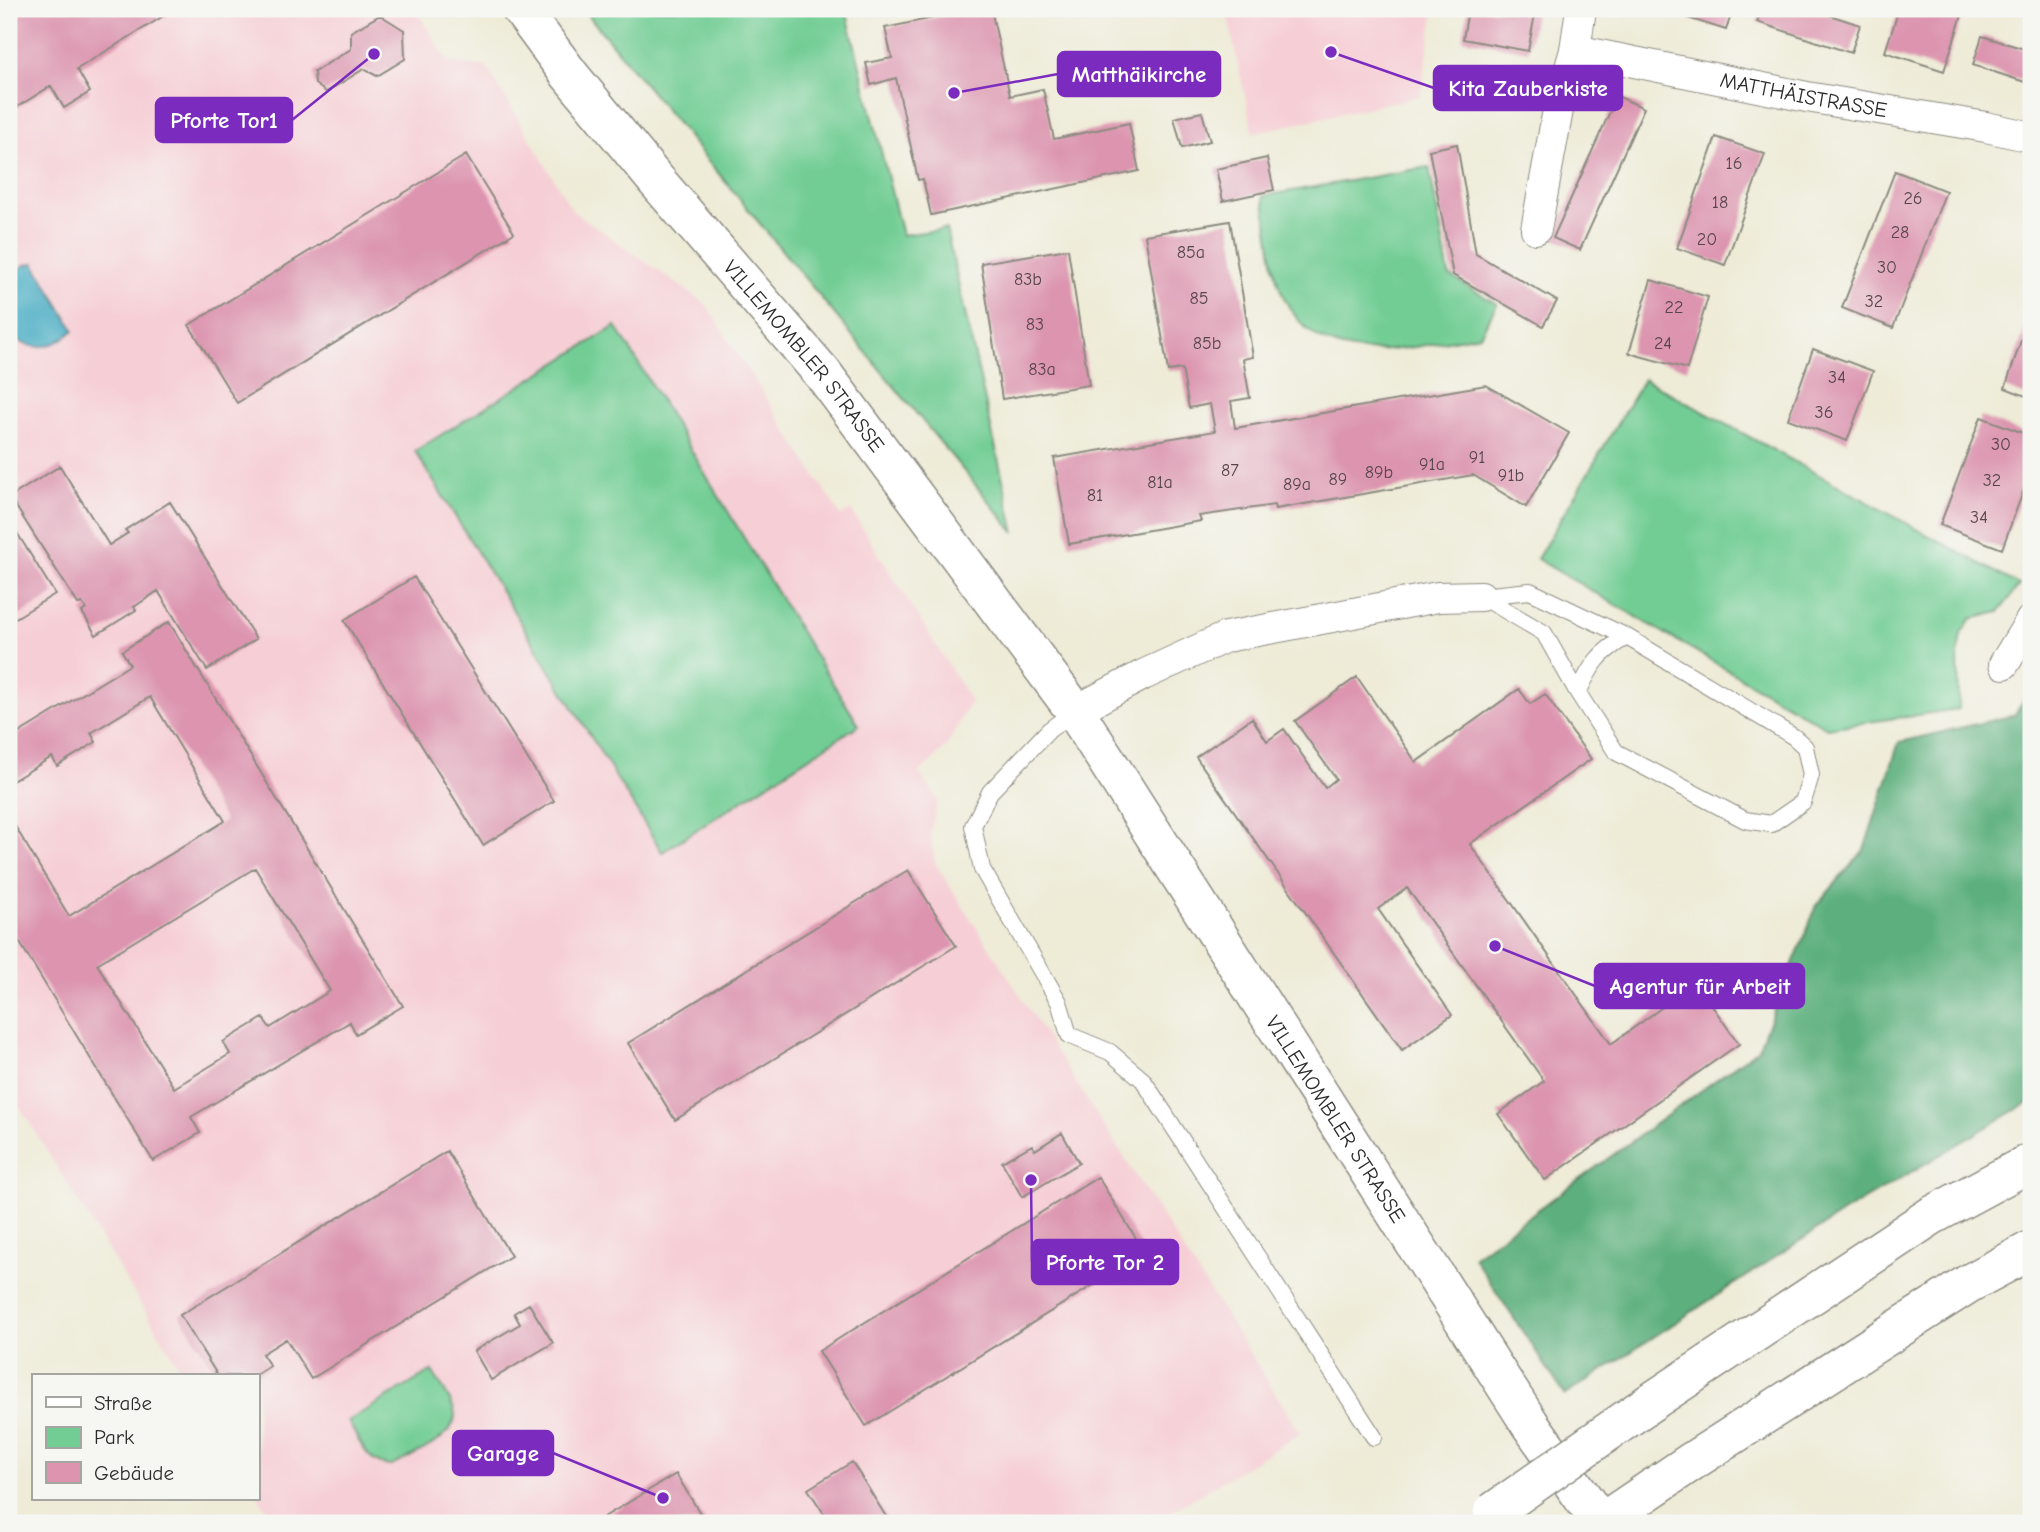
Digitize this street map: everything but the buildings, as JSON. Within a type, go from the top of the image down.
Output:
[{"type":"main road","name":"VILLEMOMBLER STRASSE","points":[[521,9],[569,74],[824,375],[1075,711],[1530,1424],[1601,1523]]},
{"type":"main road","points":[[1486,1518],[1651,1402],[1931,1216],[2031,1162]]},
{"type":"main road","points":[[1601,1523],[1968,1284],[2031,1250]]},
{"type":"street","points":[[1536,229],[1558,110],[1575,50],[1581,9]]},
{"type":"street","name":"MATTHÄISTRASSE","points":[[1575,50],[1807,97],[1976,125],[2031,137]]},
{"type":"street","points":[[1075,711],[1143,675],[1226,637],[1438,597],[1481,596]]},
{"type":"street","points":[[2004,664],[2031,620]]},
{"type":"lane","points":[[1530,591],[1627,637],[1794,737],[1805,747],[1811,775],[1803,802],[1771,824],[1745,820],[1616,752],[1578,693],[1544,632],[1481,596],[1530,591]]},
{"type":"lane","points":[[1578,693],[1591,665],[1613,644],[1627,637]]},
{"type":"lane","points":[[1075,711],[1049,730],[990,792],[973,826],[982,869],[1059,1002],[1069,1035],[1110,1052],[1143,1080],[1374,1437]]},
{"type":"shaded area","points":[[9,9],[415,9],[449,62],[487,67],[573,211],[706,304],[841,516],[851,510],[971,701],[946,747],[919,773],[938,800],[930,833],[935,863],[1301,1433],[1153,1523],[275,1523],[259,1497],[259,1374],[184,1374],[9,1089]]},
{"type":"shaded area","points":[[1226,9],[1435,9],[1420,96],[1253,133]]},
{"type":"green space","points":[[583,9],[849,9],[846,10],[902,235],[946,229],[1015,533]]},
{"type":"green space","points":[[1429,167],[1449,275],[1497,304],[1480,335],[1393,350],[1365,350],[1338,346],[1315,335],[1295,316],[1279,286],[1263,196]]},
{"type":"green space","points":[[616,326],[859,725],[662,852],[415,451]]},
{"type":"green space","points":[[1644,379],[2019,585],[1999,612],[1971,619],[1961,634],[1958,653],[1959,709],[1827,728],[1537,559]]},
{"type":"green space","points":[[2031,687],[2031,1101],[1844,1212],[1565,1395],[1473,1257],[1758,1049],[1817,905],[1864,850],[1899,742],[2015,715]]},
{"type":"green space","points":[[432,1371],[454,1410],[450,1428],[433,1444],[392,1466],[376,1462],[365,1450],[348,1421]]},
{"type":"water","points":[[34,263],[74,330],[50,345],[25,344],[9,334],[9,276],[25,265]]},
{"type":"place","name":"Kita Zauberkiste","points":[[1331,52]]},
{"type":"place","name":"Pforte Tor1","points":[[374,54]]},
{"type":"place","name":"Matthäikirche","points":[[954,93]]},
{"type":"place","name":"Agentur für Arbeit","points":[[1495,946]]},
{"type":"place","name":"Pforte Tor 2","points":[[1031,1180]]},
{"type":"place","name":"Garage","points":[[663,1498]]}]
